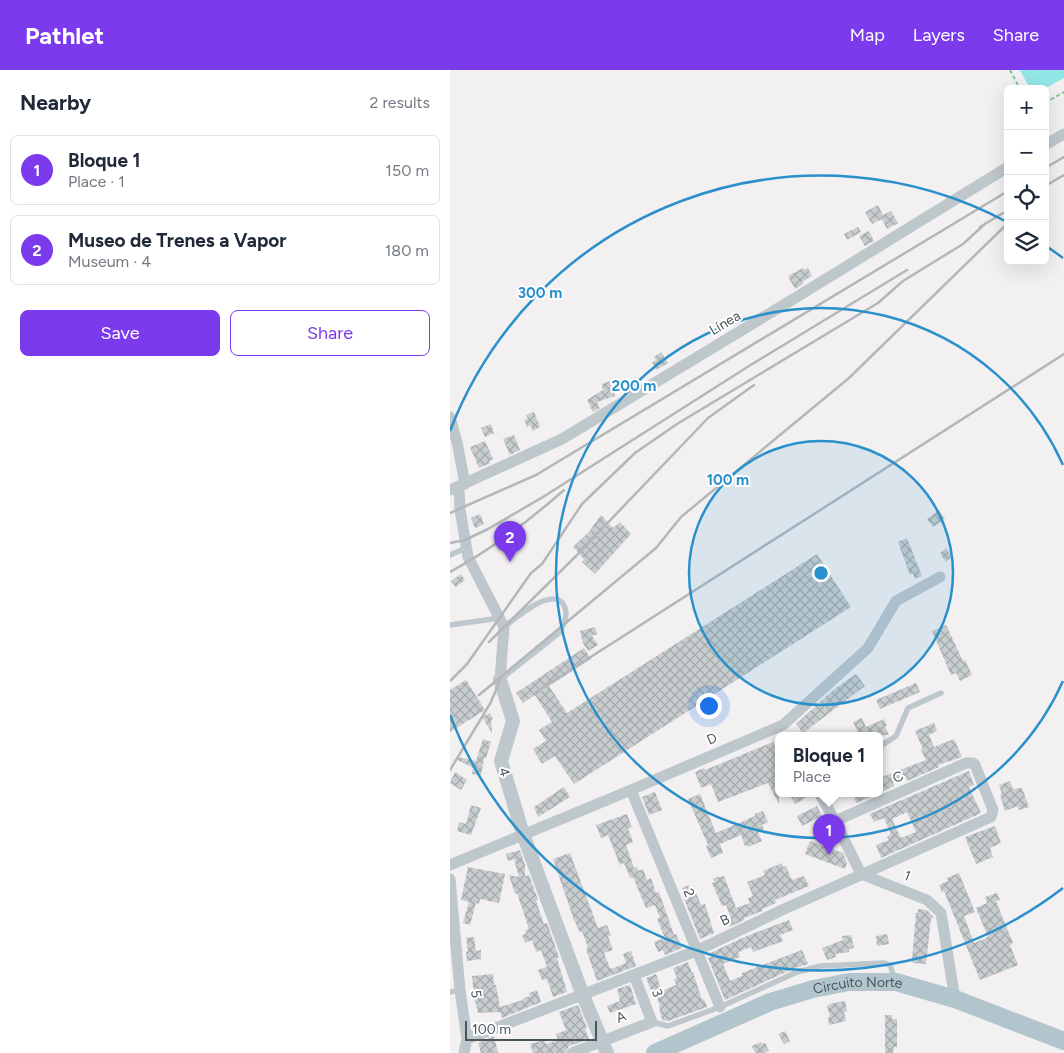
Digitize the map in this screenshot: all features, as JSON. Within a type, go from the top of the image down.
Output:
[{"type":"main road","name":"Circuito Norte","points":[[655,1053],[770,1002],[805,991],[849,982],[896,982],[955,999],[1064,1041]]},
{"type":"street","points":[[1049,143],[1064,134]]},
{"type":"street","name":"Línea","points":[[458,487],[562,439],[1004,168]]},
{"type":"street","points":[[450,417],[457,442],[458,487],[466,548],[470,561],[502,623]]},
{"type":"street","name":"D","points":[[450,865],[783,725],[868,648],[896,601],[940,576]]},
{"type":"street","name":"4","points":[[502,623],[500,680],[513,721],[501,761],[523,834],[582,994],[604,1047]]},
{"type":"street","points":[[783,725],[787,732]]},
{"type":"street","name":"C","points":[[835,821],[966,762],[973,763],[994,810],[991,817]]},
{"type":"street","name":"2","points":[[631,790],[720,1007]]},
{"type":"street","points":[[822,797],[861,874]]},
{"type":"street","name":"B","points":[[467,1039],[696,951],[861,874],[991,817]]},
{"type":"street","name":"1","points":[[861,874],[927,900],[941,913],[955,999]]},
{"type":"street","name":"5","points":[[450,880],[455,991],[467,1039],[464,1053]]},
{"type":"street","name":"3","points":[[634,974],[652,1022]]},
{"type":"street","name":"A","points":[[572,1053],[604,1047],[652,1022]]},
{"type":"lane","points":[[450,555],[466,548]]},
{"type":"lane","points":[[450,625],[502,623],[544,601],[556,599],[564,605],[566,614],[564,625],[559,633],[500,680]]},
{"type":"lane","points":[[883,744],[896,736],[908,708],[941,693]]},
{"type":"lane","points":[[652,1022],[668,1026],[720,1007],[797,972],[821,966],[884,963],[890,965],[896,982]]},
{"type":"path","points":[[1010,70],[1018,85]]},
{"type":"path","points":[[1049,101],[1064,92]]},
{"type":"water","points":[[1020,70],[1064,70],[1064,78],[1049,86],[1028,85]]},
{"type":"building","points":[[878,205],[883,215],[891,211],[898,223],[887,229],[882,219],[872,224],[865,212]]},
{"type":"building","points":[[858,227],[861,232],[847,240],[844,234]]},
{"type":"building","points":[[869,231],[874,241],[865,246],[859,236]]},
{"type":"building","points":[[803,268],[804,270],[808,268],[812,276],[795,289],[788,276]]},
{"type":"building","points":[[661,352],[668,363],[656,370],[652,362],[656,360],[654,357]]},
{"type":"building","points":[[610,381],[615,396],[597,402],[600,408],[593,412],[587,400],[603,390],[602,384]]},
{"type":"building","points":[[534,412],[540,427],[533,431],[530,425],[527,427],[524,420],[528,419],[526,415]]},
{"type":"building","points":[[491,424],[494,433],[485,437],[481,428]]},
{"type":"building","points":[[514,435],[520,450],[510,455],[503,439]]},
{"type":"building","points":[[485,441],[493,459],[489,461],[490,463],[479,468],[470,447]]},
{"type":"building","points":[[939,510],[945,519],[933,527],[927,519]]},
{"type":"building","points":[[480,514],[484,524],[475,528],[471,518]]},
{"type":"building","points":[[601,515],[613,528],[620,522],[631,534],[595,574],[582,562],[584,559],[573,547],[589,532]]},
{"type":"building","points":[[907,538],[922,576],[915,579],[913,573],[910,575],[898,542]]},
{"type":"building","points":[[946,548],[952,557],[946,562],[940,553]]},
{"type":"building","points":[[817,554],[851,607],[574,784],[555,756],[542,764],[533,749],[546,741],[539,730],[552,722],[535,695],[523,703],[516,693],[584,648],[591,659],[549,686],[567,713]]},
{"type":"building","points":[[461,574],[465,580],[456,587],[451,581]]},
{"type":"building","points":[[946,625],[963,661],[965,660],[972,675],[960,681],[956,673],[951,675],[932,631]]},
{"type":"building","points":[[595,627],[597,634],[592,636],[598,645],[588,651],[583,643],[580,631]]},
{"type":"building","points":[[856,674],[865,686],[802,732],[796,724],[832,691]]},
{"type":"building","points":[[466,680],[485,710],[450,732],[450,690]]},
{"type":"building","points":[[916,683],[920,692],[880,709],[876,700]]},
{"type":"building","points":[[490,713],[493,719],[491,720],[492,733],[482,717]]},
{"type":"building","points":[[862,718],[866,727],[884,719],[889,735],[883,735],[883,732],[858,732],[853,722]]},
{"type":"building","points":[[934,723],[937,731],[929,735],[934,747],[954,739],[962,757],[938,765],[939,767],[907,781],[906,776],[893,782],[894,786],[883,791],[883,776],[926,760],[915,731]]},
{"type":"building","points":[[483,739],[491,742],[486,758],[484,758],[481,775],[472,774],[473,768],[458,760],[458,757],[476,761]]},
{"type":"building","points":[[773,742],[775,747],[775,796],[768,783],[718,802],[711,784],[701,788],[695,772],[704,768],[705,770]]},
{"type":"building","points":[[969,771],[974,785],[969,787],[981,813],[881,858],[876,845],[889,840],[887,837],[890,835],[890,832],[884,818],[874,822],[870,814],[867,815]],"holes":[[[907,812],[916,832],[901,838],[892,819]]]},
{"type":"building","points":[[455,772],[467,780],[461,790],[450,783]]},
{"type":"building","points":[[1010,781],[1013,789],[1022,788],[1029,807],[1019,810],[1018,806],[1005,811],[999,785]]},
{"type":"building","points":[[564,787],[570,797],[538,817],[534,807]]},
{"type":"building","points":[[655,792],[662,810],[649,815],[642,797]]},
{"type":"building","points":[[700,794],[716,833],[763,811],[768,822],[762,825],[764,830],[758,833],[762,841],[748,847],[747,845],[745,846],[741,835],[720,844],[723,853],[711,858],[706,846],[708,845],[688,799]]},
{"type":"building","points":[[791,797],[807,797],[795,804]]},
{"type":"building","points":[[854,797],[871,797],[856,803]]},
{"type":"building","points":[[471,805],[481,808],[471,835],[457,831],[459,822],[466,824]]},
{"type":"building","points":[[817,806],[822,816],[802,826],[797,816]]},
{"type":"building","points":[[627,814],[632,827],[628,828],[633,842],[626,845],[634,868],[637,867],[638,871],[643,869],[647,880],[651,878],[656,893],[659,892],[674,935],[676,934],[682,948],[665,955],[663,950],[658,952],[654,942],[665,938],[657,919],[660,918],[655,905],[646,908],[633,877],[630,878],[624,863],[620,865],[608,835],[601,838],[596,825]]},
{"type":"building","points":[[995,826],[1001,843],[990,848],[993,857],[976,864],[965,837]]},
{"type":"building","points":[[810,841],[843,853],[847,863],[845,869],[805,854]]},
{"type":"building","points":[[520,850],[525,865],[525,876],[529,875],[544,924],[547,923],[559,957],[557,958],[567,992],[553,997],[547,979],[542,980],[538,970],[547,967],[541,950],[536,952],[532,940],[525,943],[522,935],[526,934],[525,930],[529,929],[509,875],[519,877],[514,859],[508,861],[506,854]]},
{"type":"building","points":[[570,853],[598,928],[607,925],[611,936],[608,936],[613,950],[604,953],[610,968],[626,963],[623,954],[631,951],[636,966],[597,981],[582,931],[580,932],[574,920],[553,859]]},
{"type":"building","points":[[782,863],[783,867],[786,866],[792,880],[804,876],[809,886],[775,900],[776,903],[729,927],[727,920],[731,918],[726,905],[722,906],[712,883],[715,882],[713,878],[724,876],[736,908],[750,903],[748,898],[753,896],[747,882],[765,875],[763,871]]},
{"type":"building","points":[[468,867],[505,874],[499,903],[480,899],[479,904],[476,903],[470,925],[463,923],[469,902],[461,900]]},
{"type":"building","points":[[959,873],[975,912],[964,916],[974,943],[988,937],[976,908],[987,903],[985,897],[997,893],[1000,900],[996,901],[1013,943],[1010,945],[1018,965],[980,980],[944,891],[942,892],[939,885],[948,881],[947,878]]},
{"type":"building","points":[[689,885],[691,889],[694,888],[701,905],[705,904],[714,933],[700,939],[683,896],[685,895],[682,888]]},
{"type":"building","points":[[918,909],[927,910],[934,917],[931,918],[926,964],[913,963],[912,959],[916,913],[918,913]]},
{"type":"building","points":[[789,920],[793,930],[780,935],[783,941],[753,952],[751,947],[738,952],[740,957],[723,964],[730,981],[742,976],[742,973],[802,950],[808,964],[795,968],[725,1000],[708,958],[712,956],[710,953]]},
{"type":"building","points":[[887,934],[889,944],[877,946],[876,936]]},
{"type":"building","points":[[851,935],[854,948],[849,949],[849,952],[835,954],[836,957],[827,960],[822,948],[843,940],[842,936]]},
{"type":"building","points":[[474,937],[476,951],[481,950],[481,959],[467,961],[466,938]]},
{"type":"building","points":[[688,962],[702,1000],[704,999],[707,1007],[668,1021],[662,1020],[655,992],[652,993],[646,978],[656,974],[662,991],[676,985],[674,979],[677,978],[673,968]]},
{"type":"building","points":[[493,974],[500,1007],[523,1000],[530,996],[529,993],[537,990],[541,1002],[502,1018],[500,1012],[478,1013],[475,1004],[472,976]]},
{"type":"building","points":[[630,985],[636,1004],[610,1013],[607,1006],[620,1001],[617,989]]},
{"type":"building","points":[[845,1001],[847,1012],[844,1012],[846,1021],[829,1025],[828,1017],[830,1017],[827,1006]]},
{"type":"building","points":[[578,1005],[589,1039],[569,1046],[565,1053],[533,1053],[530,1044],[544,1040],[546,1044],[558,1040],[556,1034],[566,1030],[559,1012]]},
{"type":"building","points":[[885,1015],[892,1015],[892,1019],[897,1019],[897,1047],[894,1047],[893,1053],[885,1053]]},
{"type":"building","points":[[785,1031],[790,1041],[784,1044],[778,1034]]},
{"type":"building","points":[[494,1036],[498,1053],[481,1053],[478,1043]]},
{"type":"building","points":[[761,1042],[762,1044],[765,1043],[769,1051],[755,1053],[752,1046]]},
{"type":"railway","points":[[1049,166],[1064,157]]},
{"type":"railway","points":[[1049,184],[1064,175]]},
{"type":"railway","points":[[450,513],[536,475],[1004,193]]},
{"type":"railway","points":[[980,227],[1004,212]]},
{"type":"railway","points":[[450,681],[467,664],[531,573],[542,564],[582,504],[635,453],[677,424],[878,303],[903,281],[963,244],[986,223]]},
{"type":"railway","points":[[479,695],[656,548],[681,517],[849,378],[1004,227]]},
{"type":"railway","points":[[450,543],[465,540],[488,529],[543,497],[749,366],[907,270]]},
{"type":"railway","points":[[536,692],[1064,354]]},
{"type":"railway","points":[[489,642],[576,556],[708,418],[754,385]]},
{"type":"railway","points":[[450,572],[510,534],[564,490]]},
{"type":"railway","points":[[450,770],[491,702],[500,680]]},
{"type":"place","name":"Museo de Trenes a Vapor","points":[[510,562]]},
{"type":"place","name":"Bloque 1","points":[[829,855]]}]
